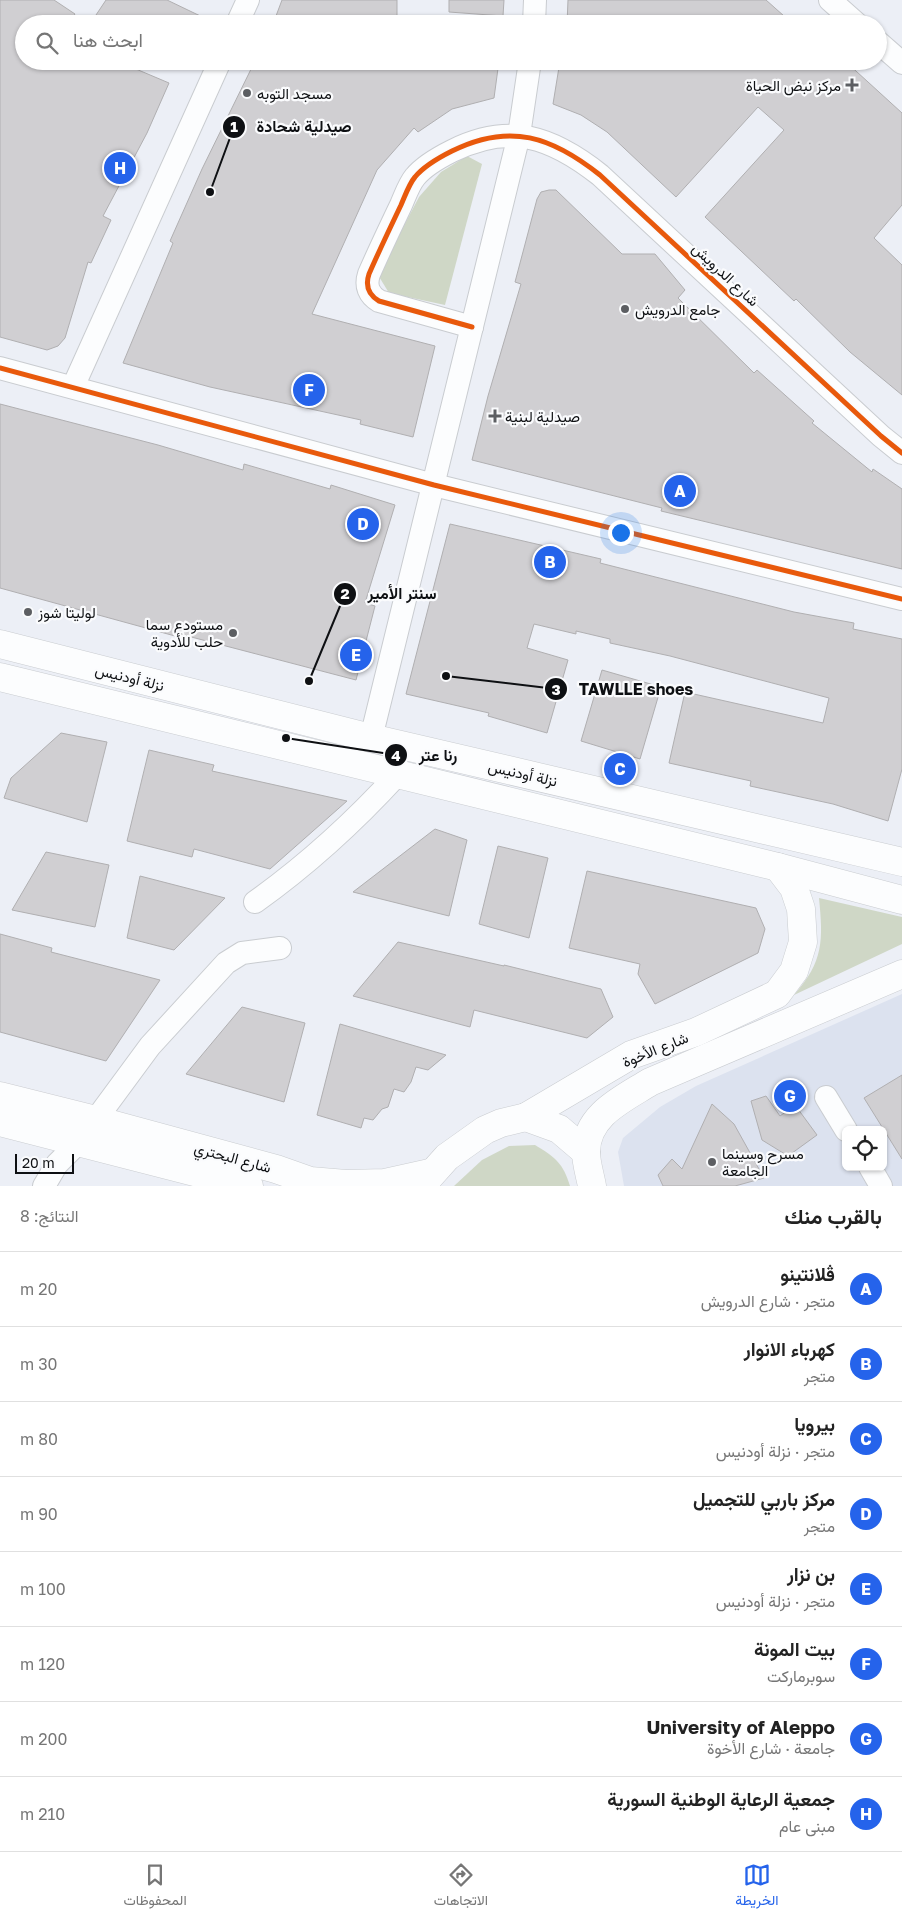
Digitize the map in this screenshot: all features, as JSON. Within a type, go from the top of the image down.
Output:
[{"type":"main road","name":"نزلة أودنيس","points":[[0,644],[371,738],[902,862]]},
{"type":"main road","points":[[0,677],[778,867],[902,900]]},
{"type":"main road","name":"شارع الأخوة","points":[[426,1180],[447,1157],[478,1134],[502,1123],[526,1117],[631,1055],[696,1032],[777,994],[794,971],[803,942],[801,909],[794,888],[778,867]]},
{"type":"main road","name":"شارع الأخوة","points":[[592,1186],[586,1152],[589,1131],[600,1115],[650,1082],[902,974]]},
{"type":"main road","name":"شارع البحتري","points":[[0,1096],[276,1169],[310,1181],[346,1184],[426,1180]]},
{"type":"main road","points":[[526,1117],[559,1129],[586,1152]]},
{"type":"main road","name":"شارع البحتري","points":[[0,1122],[80,1141],[249,1186]]},
{"type":"street","points":[[241,15],[248,0]]},
{"type":"street","points":[[534,15],[535,0]]},
{"type":"street","points":[[830,0],[847,15]]},
{"type":"street","points":[[887,50],[902,63]]},
{"type":"street","points":[[73,387],[216,70]]},
{"type":"street","points":[[371,738],[519,134],[529,70]]},
{"type":"street","points":[[472,327],[379,302],[369,293],[367,280],[414,178],[445,154],[462,146],[500,136],[519,134]]},
{"type":"street","name":"شارع الدرويش","points":[[519,134],[562,150],[600,175],[881,436],[902,453]]},
{"type":"street","points":[[0,368],[434,485],[902,599]]},
{"type":"street","points":[[255,902],[286,880],[367,808],[398,774]]},
{"type":"street","points":[[44,1186],[57,1164],[80,1141],[150,1046],[226,963],[242,953],[280,948]]},
{"type":"street","points":[[826,1097],[844,1126]]},
{"type":"street","points":[[872,1171],[881,1186]]},
{"type":"shaded area","points":[[902,994],[902,1186],[624,1186],[618,1152],[623,1138],[660,1107],[696,1086]]},
{"type":"green space","points":[[467,156],[482,164],[445,305],[389,293],[378,275],[419,197],[441,172]]},
{"type":"green space","points":[[819,898],[902,917],[902,944],[794,995],[811,971],[819,949],[821,926]]},
{"type":"green space","points":[[535,1145],[557,1161],[570,1186],[454,1186],[482,1160],[509,1146]]},
{"type":"building","points":[[0,0],[54,0],[74,15],[15,15],[15,70],[138,70],[169,83],[147,133],[103,216],[111,220],[91,263],[88,262],[65,338],[58,346],[47,350],[0,337]]},
{"type":"building","points":[[106,0],[167,0],[198,15],[96,15]]},
{"type":"building","points":[[282,0],[397,0],[397,15],[276,15]]},
{"type":"building","points":[[449,0],[504,0],[503,15],[449,12]]},
{"type":"building","points":[[568,0],[766,0],[783,15],[567,15]]},
{"type":"building","points":[[251,70],[498,70],[494,98],[452,109],[418,132],[414,128],[377,170],[312,314],[435,346],[413,437],[360,424],[361,420],[210,387],[123,363],[173,243],[170,241],[202,169]]},
{"type":"building","points":[[559,70],[855,70],[902,113],[902,205],[874,238],[902,265],[902,395],[850,352],[796,299],[794,301],[705,217],[784,130],[758,107],[676,197],[607,132],[581,115],[553,104]]},
{"type":"building","points":[[556,190],[622,254],[655,254],[685,290],[678,298],[754,373],[757,370],[814,421],[812,423],[872,472],[873,469],[902,489],[902,569],[661,511],[662,508],[472,460],[488,396],[521,284],[515,282],[537,199],[541,192]]},
{"type":"building","points":[[0,404],[158,445],[243,470],[244,464],[330,489],[331,485],[395,505],[365,603],[375,606],[356,680],[176,633],[175,636],[0,588]]},
{"type":"building","points":[[450,524],[601,559],[600,563],[794,612],[854,623],[853,629],[902,639],[902,769],[888,821],[833,804],[750,786],[751,781],[669,763],[685,692],[823,723],[829,698],[670,656],[610,643],[610,639],[576,631],[576,634],[534,624],[527,648],[568,660],[547,733],[488,716],[489,713],[406,694]]},
{"type":"building","points":[[602,670],[661,687],[640,759],[581,741]]},
{"type":"building","points":[[61,733],[107,742],[87,822],[4,798],[11,778]]},
{"type":"building","points":[[149,750],[214,765],[212,771],[347,801],[270,869],[194,849],[192,857],[127,841]]},
{"type":"building","points":[[435,829],[467,840],[449,916],[353,892]]},
{"type":"building","points":[[498,846],[548,858],[529,938],[479,924]]},
{"type":"building","points":[[46,852],[109,865],[95,927],[12,910]]},
{"type":"building","points":[[587,871],[756,908],[765,929],[758,953],[655,1004],[638,974],[640,964],[569,948]]},
{"type":"building","points":[[140,876],[225,898],[174,950],[127,938]]},
{"type":"building","points":[[0,934],[52,948],[51,952],[160,980],[106,1061],[0,1032]]},
{"type":"building","points":[[398,942],[504,965],[601,989],[613,1017],[587,1038],[474,1010],[470,1027],[353,996]]},
{"type":"building","points":[[242,1007],[305,1023],[284,1102],[186,1074]]},
{"type":"building","points":[[340,1024],[446,1055],[428,1070],[416,1067],[411,1082],[404,1092],[394,1089],[388,1107],[382,1109],[373,1120],[364,1118],[361,1128],[317,1115]]},
{"type":"building","points":[[902,1075],[902,1159],[887,1135],[887,1126],[881,1126],[864,1098]]},
{"type":"building","points":[[766,1096],[780,1116],[795,1105],[817,1135],[788,1156],[762,1140],[751,1101]]},
{"type":"building","points":[[712,1104],[734,1124],[764,1178],[735,1186],[663,1186],[658,1175],[672,1159],[682,1169]]},
{"type":"cycle path","points":[[472,327],[379,301],[369,290],[367,282],[369,274],[409,187],[423,169],[447,153],[473,142],[493,137],[512,136],[530,138],[565,151],[600,175],[881,436],[902,453]]},
{"type":"cycle path","points":[[0,368],[434,485],[902,599]]},
{"type":"place","name":"مركز نبض الحياة","points":[[852,85]]},
{"type":"place","name":"مسجد التوبه","points":[[247,93]]},
{"type":"place","name":"جمعية الرعاية الوطنية السورية","points":[[120,168]]},
{"type":"place","name":"صيدلية شحادة","points":[[210,192]]},
{"type":"place","name":"جامع الدرويش","points":[[625,309]]},
{"type":"place","name":"بيت المونة","points":[[309,390]]},
{"type":"place","name":"صيدلية لبنية","points":[[495,416]]},
{"type":"place","name":"ڤلانتينو","points":[[680,491]]},
{"type":"place","name":"مركز باربي للتجميل","points":[[363,524]]},
{"type":"place","name":"كهرباء الانوار","points":[[550,562]]},
{"type":"place","name":"لوليتا شوز","points":[[28,612]]},
{"type":"place","name":"مستودع سما حلب للأدوية","points":[[233,633]]},
{"type":"place","name":"بن نزار","points":[[356,655]]},
{"type":"place","name":"TAWLLE shoes","points":[[446,676]]},
{"type":"place","name":"سنتر الأمير","points":[[309,681]]},
{"type":"place","name":"رنا عتر","points":[[286,738]]},
{"type":"place","name":"بيرويا","points":[[620,769]]},
{"type":"place","name":"University of Aleppo","points":[[790,1096]]},
{"type":"place","name":"مسرح وسينما الجامعة","points":[[712,1162]]}]
